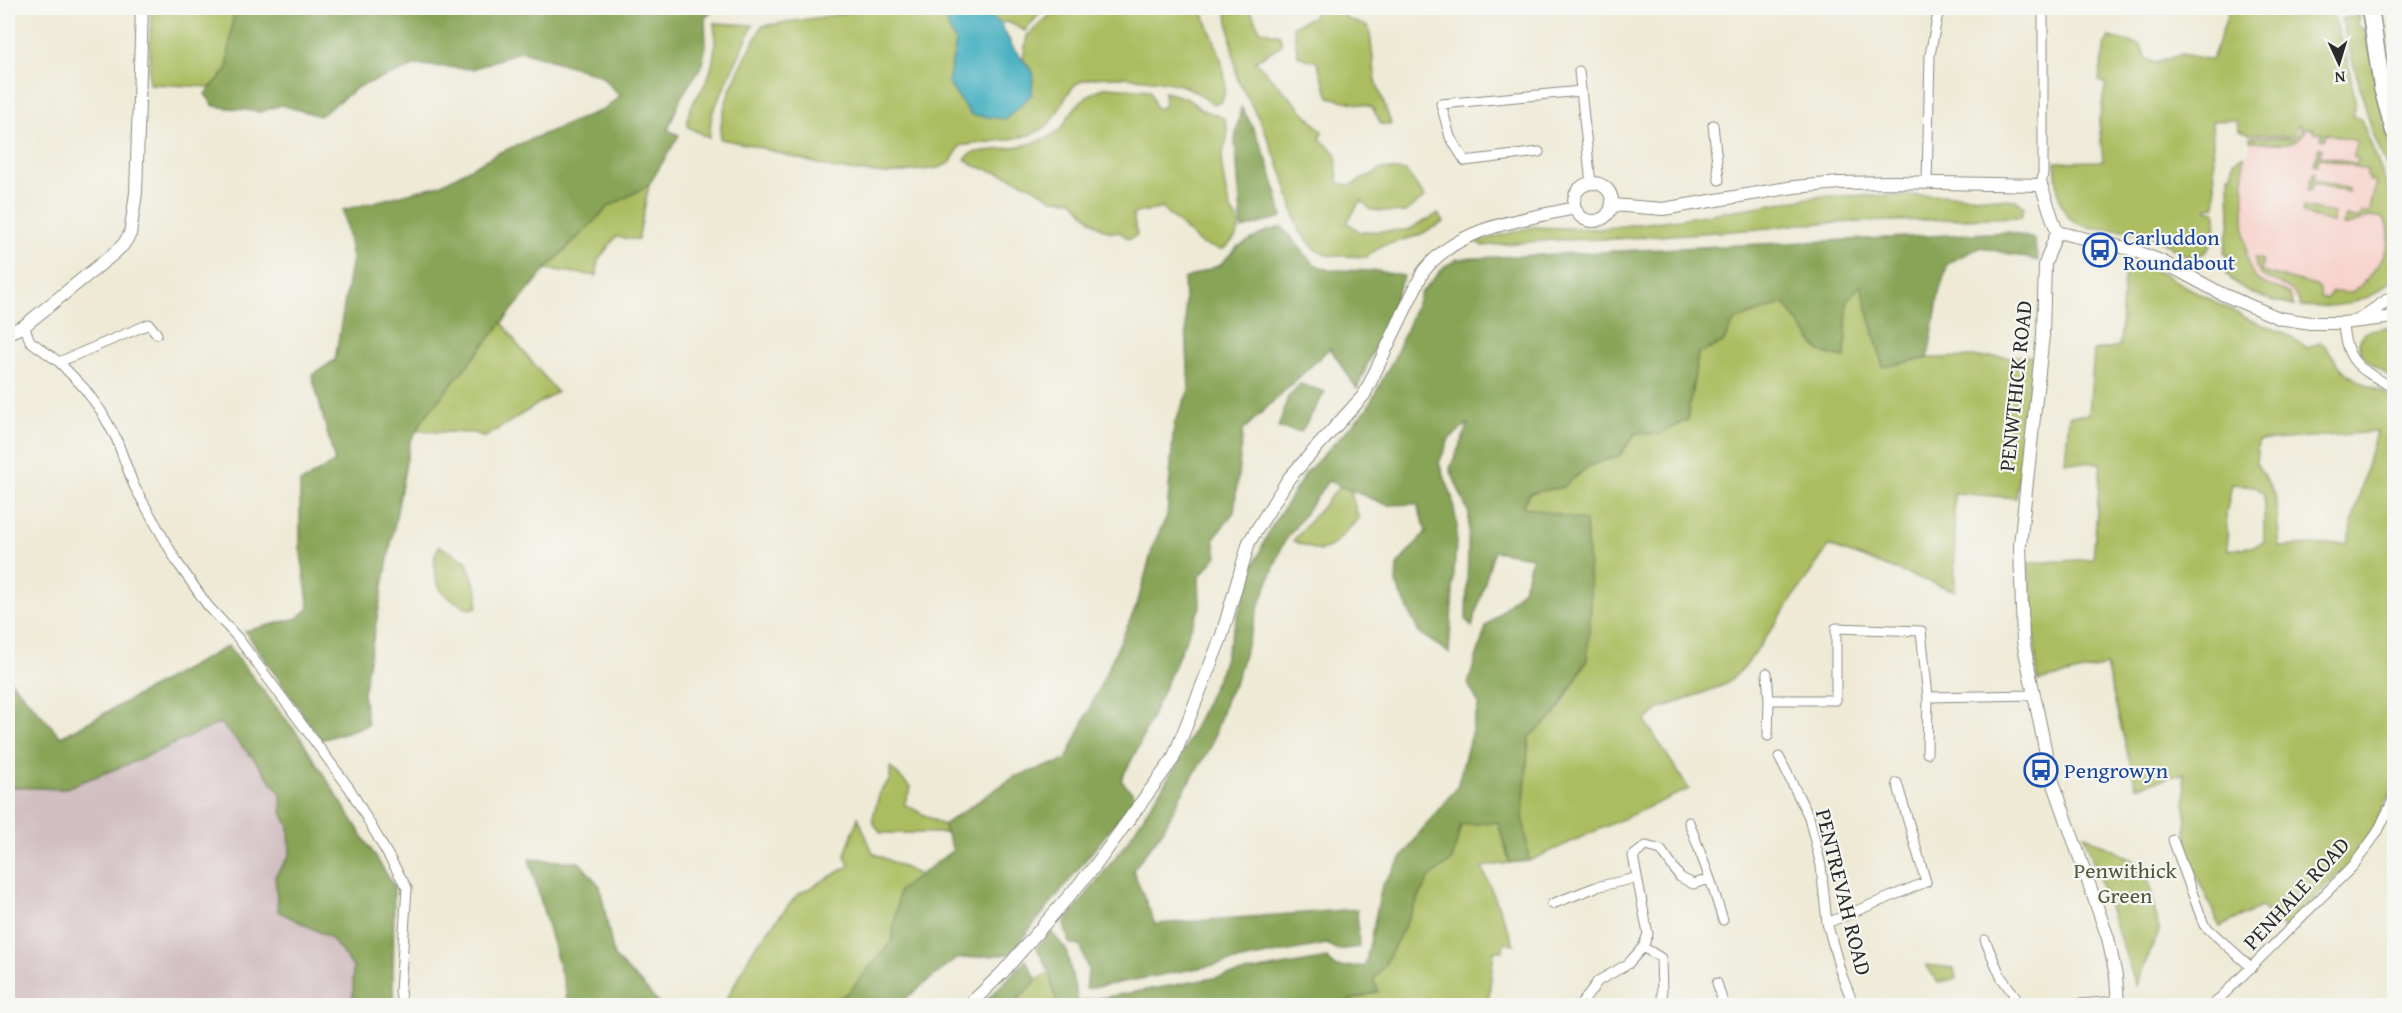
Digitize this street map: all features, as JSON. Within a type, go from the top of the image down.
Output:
[{"type":"highway","points":[[2370,8],[2382,88],[2394,131]]},
{"type":"street","points":[[8,333],[24,326],[111,256],[123,245],[130,234],[136,193],[142,8]]},
{"type":"street","points":[[1927,183],[1930,55],[1939,8]]},
{"type":"street","points":[[2043,8],[2043,173],[2041,185],[2057,232],[2130,249],[2161,261],[2222,294],[2279,318],[2310,323],[2349,323],[2394,317]]},
{"type":"street","points":[[1579,71],[1591,184]]},
{"type":"street","points":[[1539,152],[1465,161],[1450,137],[1441,104],[1581,91]]},
{"type":"street","points":[[1713,125],[1719,180]]},
{"type":"street","points":[[1612,204],[1663,208],[1840,183],[2041,185]]},
{"type":"street","points":[[1591,184],[1606,189],[1610,194],[1612,204],[1603,218],[1592,221],[1582,217],[1575,208],[1577,192],[1591,184]]},
{"type":"street","points":[[968,1005],[1003,972],[1095,866],[1173,759],[1222,634],[1249,542],[1289,478],[1364,395],[1423,272],[1433,259],[1460,239],[1500,225],[1575,208]]},
{"type":"street","name":"PENWTHICK ROAD","points":[[2057,232],[2045,264],[2043,335],[2020,545],[2023,641],[2050,773],[2108,938],[2116,976],[2118,1003]]},
{"type":"street","points":[[2394,296],[2349,323],[2344,339],[2348,354],[2359,368],[2394,388]]},
{"type":"street","points":[[59,362],[149,324],[157,334]]},
{"type":"street","points":[[24,326],[30,341],[59,362],[84,388],[101,411],[116,438],[134,486],[183,572],[208,606],[238,638],[350,789],[407,888],[400,992],[402,1005]]},
{"type":"street","points":[[1769,700],[1836,700],[1836,628],[1921,631],[1928,697],[1927,753]]},
{"type":"street","points":[[1767,673],[1769,700],[1767,736]]},
{"type":"street","points":[[1928,697],[2033,695]]},
{"type":"street","name":"PENTREVAH ROAD","points":[[1779,757],[1809,817],[1821,866],[1827,923],[1841,973],[1854,1005]]},
{"type":"street","points":[[1827,923],[1926,882],[1897,783]]},
{"type":"street","name":"PENHALE ROAD","points":[[2212,1005],[2353,866],[2377,833],[2394,798]]},
{"type":"street","points":[[1689,822],[1723,920]]},
{"type":"street","points":[[2173,840],[2204,926],[2252,968]]},
{"type":"street","points":[[1580,1005],[1598,981],[1628,964],[1643,947],[1648,934],[1633,856],[1646,846],[1661,850],[1680,877],[1693,884],[1710,879]]},
{"type":"street","points":[[1552,904],[1596,887],[1636,878]]},
{"type":"street","points":[[1985,940],[2001,977],[2015,996],[2014,1005]]},
{"type":"street","points":[[1643,947],[1661,958],[1662,995],[1665,1005]]},
{"type":"street","points":[[1717,983],[1724,1005]]},
{"type":"street","points":[[2054,1005],[2118,1003]]},
{"type":"shaded area","points":[[2298,125],[2318,130],[2352,125],[2394,212],[2394,269],[2390,278],[2328,303],[2298,298],[2293,300],[2263,292],[2231,256],[2226,254],[2231,235],[2232,164],[2249,153],[2251,134],[2290,136]]},
{"type":"shaded area","points":[[228,646],[300,737],[394,886],[393,1005],[8,1005],[8,678],[61,737]]},
{"type":"green space","points":[[151,8],[234,8],[227,70],[211,87],[149,84]]},
{"type":"green space","points":[[234,8],[715,8],[705,18],[706,45],[702,65],[681,97],[668,130],[679,135],[649,185],[608,207],[546,269],[424,418],[410,442],[363,693],[368,725],[321,740],[245,631],[298,618],[309,608],[300,547],[300,483],[335,462],[312,375],[335,360],[352,258],[343,210],[440,185],[498,153],[604,109],[620,96],[600,75],[521,51],[473,69],[417,65],[358,87],[320,116],[281,105],[260,112],[214,106],[205,94],[227,70]]},
{"type":"green space","points":[[865,8],[952,8],[947,24],[956,43],[948,83],[1033,72],[1023,59],[1027,36],[1058,8],[1200,8],[1220,55],[1225,93],[1221,102],[1213,104],[1189,88],[1162,81],[1110,77],[1082,81],[1074,86],[1052,121],[1041,130],[1012,139],[960,146],[950,163],[939,168],[886,174],[835,169],[751,145],[720,139],[728,95],[762,26]]},
{"type":"green space","points":[[980,8],[1044,8],[1025,31],[1008,22],[1000,23]]},
{"type":"green space","points":[[1226,8],[1249,8],[1260,30],[1280,35],[1282,45],[1255,61],[1322,131],[1320,139],[1336,153],[1338,183],[1351,185],[1382,169],[1406,171],[1425,197],[1404,213],[1371,210],[1361,200],[1347,222],[1360,232],[1408,230],[1438,214],[1444,222],[1417,236],[1381,246],[1367,257],[1326,255],[1316,250],[1299,231],[1283,175],[1263,127],[1237,78]]},
{"type":"green space","points":[[1314,8],[1342,8],[1347,19],[1369,27],[1376,81],[1391,124],[1381,124],[1372,107],[1329,97],[1317,62],[1298,56],[1293,26],[1314,16]]},
{"type":"green space","points":[[2230,8],[2331,8],[2348,63],[2355,101],[2353,116],[2361,119],[2394,203],[2394,276],[2376,293],[2364,299],[2325,307],[2300,306],[2296,296],[2290,290],[2261,274],[2256,268],[2255,258],[2262,260],[2261,272],[2316,286],[2320,290],[2320,298],[2326,299],[2332,292],[2350,293],[2371,274],[2387,245],[2389,236],[2387,226],[2382,218],[2376,217],[2343,225],[2346,216],[2359,219],[2361,212],[2369,214],[2376,183],[2369,181],[2370,178],[2366,177],[2368,170],[2319,157],[2317,165],[2314,164],[2319,147],[2322,148],[2320,155],[2357,164],[2358,159],[2353,156],[2357,141],[2326,133],[2324,140],[2321,139],[2322,132],[2315,133],[2314,129],[2306,127],[2297,140],[2290,142],[2250,141],[2250,137],[2293,138],[2299,134],[2302,126],[2298,125],[2295,134],[2290,136],[2251,134],[2239,130],[2236,120],[2212,121],[2216,206],[2207,207],[2208,210],[2216,210],[2215,231],[2208,250],[2196,256],[2182,254],[2159,240],[2140,233],[2080,225],[2073,221],[2064,210],[2058,190],[2055,162],[2103,161],[2099,121],[2106,84],[2099,81],[2105,43],[2110,37],[2141,45],[2146,59],[2156,63],[2182,54],[2212,60]]},
{"type":"green space","points":[[2360,15],[2356,24],[2367,32],[2378,94],[2394,162],[2394,184],[2373,134],[2341,19]]},
{"type":"green space","points":[[714,23],[753,25],[712,114],[709,138],[688,127],[688,115],[705,84],[713,62]]},
{"type":"green space","points":[[1107,87],[1150,90],[1155,106],[1159,109],[1165,105],[1164,92],[1186,98],[1203,110],[1224,118],[1227,126],[1227,138],[1222,154],[1225,190],[1239,226],[1235,238],[1222,250],[1201,244],[1162,208],[1133,215],[1137,235],[1129,239],[1119,232],[1105,230],[1099,226],[1073,200],[1053,199],[1033,187],[1006,175],[975,166],[965,159],[972,153],[1018,146],[1052,135],[1062,128],[1080,102],[1094,92]]},
{"type":"green space","points":[[1241,107],[1256,133],[1267,160],[1282,217],[1242,229],[1235,140]]},
{"type":"green space","points":[[2244,155],[2245,239],[2251,270],[2259,281],[2289,294],[2294,306],[2248,291],[2227,274],[2228,255],[2224,253],[2230,223],[2229,175],[2232,175],[2234,161]]},
{"type":"green space","points":[[2313,173],[2315,173],[2314,180],[2348,189],[2348,192],[2313,183],[2311,190],[2308,190]]},
{"type":"green space","points":[[649,185],[638,240],[616,237],[598,260],[597,276],[546,269],[608,207]]},
{"type":"green space","points":[[1954,195],[2016,200],[2024,207],[2021,217],[1799,224],[1760,229],[1483,246],[1477,242],[1532,227],[1597,229],[1680,219],[1822,196]]},
{"type":"green space","points":[[2303,207],[2334,213],[2332,222],[2309,216],[2302,212]]},
{"type":"green space","points":[[1282,227],[1314,264],[1328,270],[1377,271],[1404,276],[1357,389],[1330,348],[1243,430],[1234,512],[1214,538],[1217,556],[1199,577],[1200,607],[1138,748],[1121,780],[1136,797],[1010,954],[956,959],[897,1005],[827,1005],[849,992],[892,941],[899,891],[953,850],[943,825],[1014,777],[1066,760],[1137,605],[1154,543],[1167,516],[1174,424],[1189,390],[1184,279],[1220,265],[1237,247],[1267,231]]},
{"type":"green space","points":[[2009,232],[2034,239],[2038,261],[1981,247],[1948,263],[1939,293],[1928,358],[1883,367],[1861,285],[1847,300],[1845,358],[1820,352],[1784,303],[1734,321],[1723,343],[1698,354],[1687,420],[1659,434],[1636,433],[1620,455],[1589,466],[1563,487],[1530,493],[1522,506],[1586,521],[1591,605],[1587,660],[1555,715],[1529,737],[1523,815],[1529,861],[1510,863],[1498,822],[1461,825],[1452,860],[1429,878],[1384,966],[1373,980],[1379,991],[1333,1006],[1057,1005],[1049,972],[1037,948],[1050,931],[1066,949],[1078,1002],[1327,958],[1335,967],[1365,966],[1382,886],[1421,831],[1457,787],[1479,704],[1468,684],[1486,627],[1524,588],[1532,557],[1494,551],[1472,627],[1466,620],[1469,514],[1450,469],[1469,423],[1449,439],[1439,463],[1452,496],[1457,526],[1449,653],[1419,633],[1396,583],[1397,565],[1426,532],[1417,504],[1387,505],[1328,481],[1283,544],[1259,606],[1236,681],[1226,699],[1211,747],[1181,795],[1163,830],[1133,870],[1155,924],[1357,909],[1359,947],[1337,950],[1327,944],[1086,989],[1088,970],[1081,947],[1069,943],[1064,924],[1127,842],[1178,763],[1221,670],[1251,572],[1269,531],[1306,473],[1367,409],[1396,354],[1421,293],[1444,267],[1457,259]]},
{"type":"green space","points":[[2125,259],[2139,269],[2155,270],[2248,319],[2284,333],[2308,348],[2321,342],[2348,374],[2394,398],[2394,786],[2374,827],[2347,865],[2285,929],[2261,907],[2220,927],[2187,854],[2184,773],[2136,787],[2106,666],[2038,681],[2028,563],[2093,559],[2101,463],[2065,462],[2069,416],[2089,414],[2094,351],[2120,346]],"holes":[[[2376,432],[2347,543],[2280,547],[2275,494],[2256,463],[2258,441]],[[2232,484],[2255,486],[2264,494],[2264,542],[2255,546],[2228,550],[2226,514]]]},
{"type":"green space","points":[[1861,285],[1883,366],[1928,358],[2032,356],[2016,498],[1954,493],[1955,591],[1829,546],[1745,667],[1726,684],[1660,709],[1645,721],[1689,789],[1529,861],[1523,815],[1529,736],[1555,715],[1587,660],[1521,506],[1531,493],[1563,487],[1589,466],[1620,455],[1636,433],[1659,434],[1687,420],[1698,354],[1723,343],[1734,321],[1784,303],[1820,352],[1845,358],[1847,299]]},
{"type":"green space","points":[[502,322],[557,392],[484,438],[475,433],[416,431],[424,418]]},
{"type":"green space","points":[[2394,326],[2394,379],[2374,366],[2362,354],[2359,347],[2360,340],[2368,331]]},
{"type":"green space","points":[[1300,384],[1325,392],[1301,432],[1278,428],[1288,397]]},
{"type":"green space","points":[[1340,486],[1350,490],[1359,518],[1333,545],[1319,551],[1293,541]]},
{"type":"green space","points":[[439,546],[466,561],[478,593],[477,607],[469,609],[449,598],[441,590],[436,578],[434,562]]},
{"type":"green space","points":[[228,646],[300,737],[394,886],[393,991],[395,1005],[353,1005],[353,967],[331,938],[278,911],[275,876],[290,855],[289,827],[282,812],[281,794],[254,759],[220,723],[136,761],[63,789],[8,787],[8,678],[61,737]]},
{"type":"green space","points":[[890,767],[911,788],[904,804],[943,825],[946,833],[881,833],[872,821],[880,791],[890,780]]},
{"type":"green space","points":[[858,817],[873,853],[920,875],[899,891],[892,941],[849,992],[827,1005],[723,1006],[754,948],[797,895],[849,866],[845,855]]},
{"type":"green space","points":[[1498,822],[1510,863],[1482,867],[1514,944],[1504,942],[1503,951],[1494,951],[1488,1005],[1333,1006],[1378,991],[1373,980],[1384,966],[1429,878],[1452,860],[1461,825]]},
{"type":"green space","name":"Penwithick Green","points":[[2084,835],[2146,867],[2159,931],[2136,985]]},
{"type":"green space","points":[[529,859],[579,862],[600,886],[614,957],[660,1005],[567,1005],[566,991]]},
{"type":"green space","points":[[1026,960],[1037,980],[1012,1005],[982,1005]]},
{"type":"green space","points":[[1926,965],[1954,968],[1956,978],[1938,983]]},
{"type":"green space","points":[[1049,972],[1057,1005],[1012,1006],[1037,980]]},
{"type":"water","points":[[952,8],[980,8],[1000,23],[1014,49],[1033,72],[1032,94],[1006,119],[971,115],[948,83],[956,43],[947,24]]},
{"type":"place","name":"Carluddon Roundabout","points":[[2100,250]]},
{"type":"place","name":"Pengrowyn","points":[[2041,770]]}]
